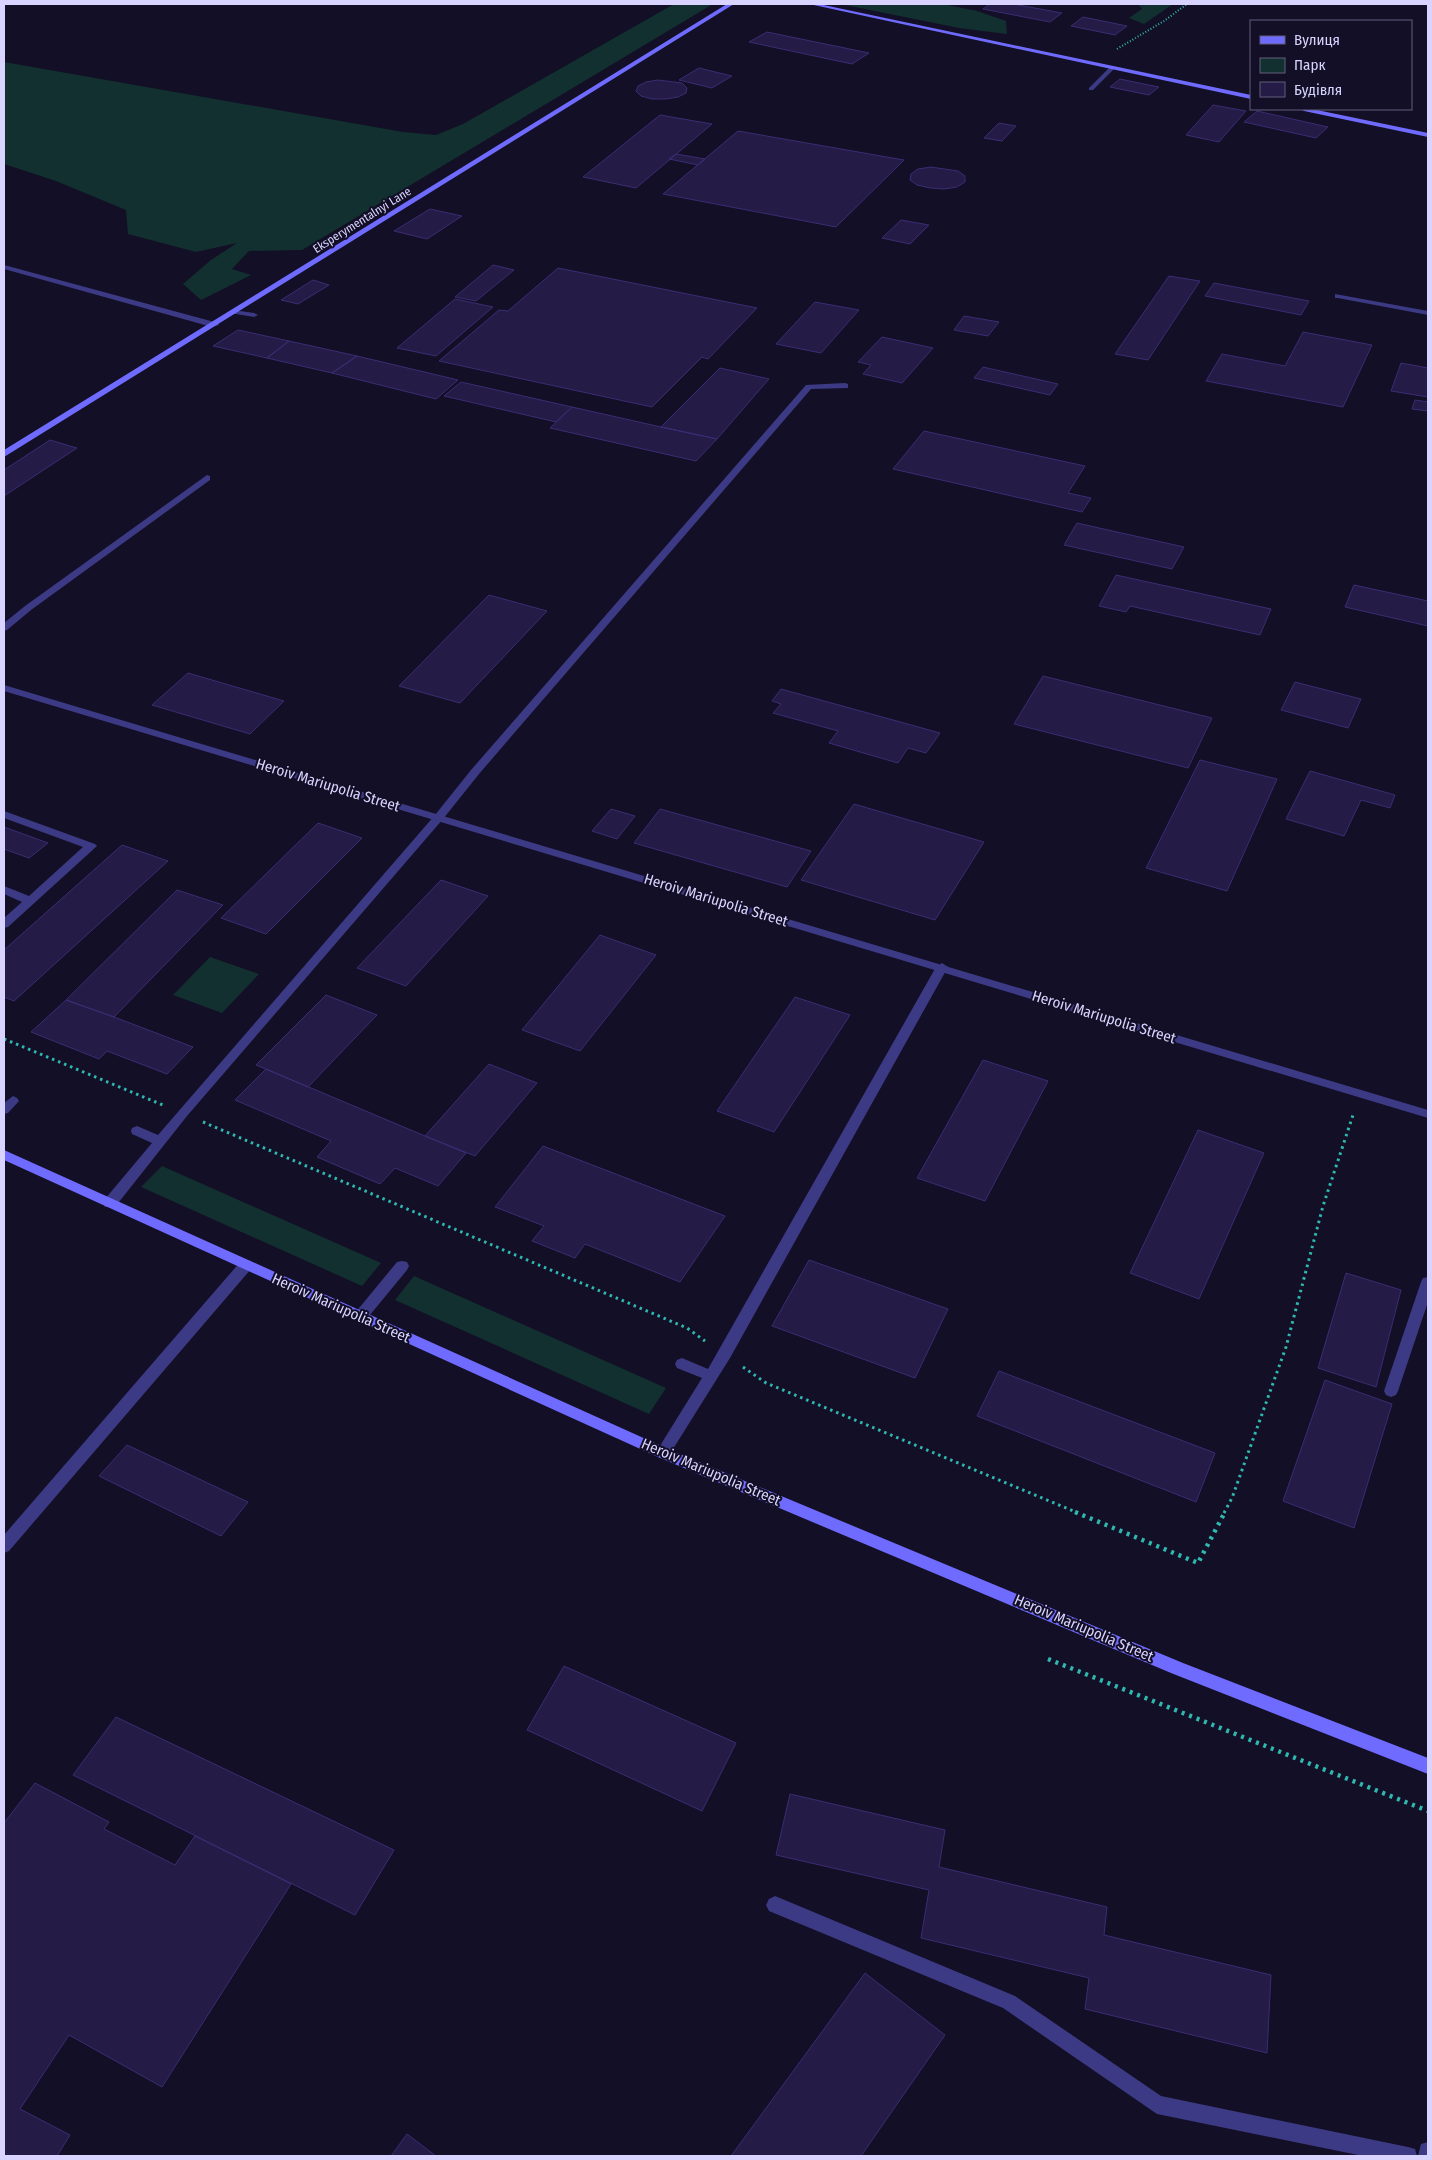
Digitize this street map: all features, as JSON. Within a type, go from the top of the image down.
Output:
[{"type":"street","name":"Eksperymentalnyi Lane","points":[[4,454],[731,4]]},
{"type":"street","points":[[812,4],[1250,97]]},
{"type":"street","points":[[1091,89],[1112,68]]},
{"type":"street","points":[[1309,110],[1428,135]]},
{"type":"street","points":[[4,267],[215,325]]},
{"type":"street","points":[[1338,296],[1428,313]]},
{"type":"street","points":[[1356,310],[1366,302]]},
{"type":"street","points":[[236,312],[254,315]]},
{"type":"street","points":[[110,1203],[183,1113],[439,818],[475,772],[809,387],[845,386]]},
{"type":"street","points":[[4,628],[28,608],[207,478]]},
{"type":"street","name":"Heroiv Mariupolia Street","points":[[4,688],[1428,1114]]},
{"type":"street","points":[[4,814],[91,846],[4,924]]},
{"type":"street","points":[[4,890],[30,901]]},
{"type":"street","points":[[663,1454],[725,1354],[942,968]]},
{"type":"street","points":[[138,1131],[160,1141]]},
{"type":"street","name":"Heroiv Mariupolia Street","points":[[4,1155],[663,1454],[1177,1668],[1428,1766]]},
{"type":"street","points":[[4,1546],[246,1265]]},
{"type":"street","points":[[360,1316],[402,1266]]},
{"type":"street","points":[[1391,1391],[1428,1282]]},
{"type":"street","points":[[682,1364],[711,1376]]},
{"type":"street","points":[[775,1905],[1008,2002],[1157,2105],[1408,2156]]},
{"type":"street","points":[[1427,2156],[1428,2150]]},
{"type":"path","points":[[1101,65],[1110,53],[1164,21],[1187,4]]},
{"type":"path","points":[[4,1039],[183,1113],[687,1328],[766,1383],[1198,1563],[1232,1498],[1286,1346],[1323,1206],[1360,1094]]},
{"type":"path","points":[[1048,1659],[1428,1811]]},
{"type":"green space","points":[[674,4],[713,4],[302,250],[249,251],[232,269],[251,275],[201,300],[183,284],[211,260],[237,243],[196,252],[128,234],[126,210],[56,181],[4,164],[4,62],[403,132],[436,135],[463,124]]},
{"type":"green space","points":[[840,4],[943,4],[977,11],[1006,21],[1007,34],[959,28]]},
{"type":"green space","points":[[1138,4],[1173,4],[1144,24],[1129,18],[1142,9]]},
{"type":"green space","points":[[210,957],[259,974],[222,1013],[173,995]]},
{"type":"green space","points":[[162,1166],[381,1263],[362,1286],[141,1187]]},
{"type":"green space","points":[[414,1276],[666,1388],[649,1414],[395,1300]]},
{"type":"building","points":[[990,4],[1013,4],[1062,13],[1050,22],[983,9]]},
{"type":"building","points":[[1083,17],[1127,26],[1115,35],[1071,26]]},
{"type":"building","points":[[767,32],[869,53],[852,64],[749,42]]},
{"type":"building","points":[[699,68],[732,76],[712,88],[679,80]]},
{"type":"building","points":[[1120,79],[1159,87],[1149,95],[1110,87]]},
{"type":"building","points":[[658,80],[682,83],[687,88],[686,93],[678,97],[652,99],[641,96],[636,91],[638,86],[646,82]]},
{"type":"building","points":[[1213,105],[1246,111],[1219,142],[1186,135]]},
{"type":"building","points":[[1257,111],[1328,127],[1316,138],[1244,122]]},
{"type":"building","points":[[660,115],[712,124],[636,188],[583,177]]},
{"type":"building","points":[[999,123],[1016,126],[1002,141],[984,138]]},
{"type":"building","points":[[738,131],[904,160],[836,227],[663,194]]},
{"type":"building","points":[[676,154],[705,159],[698,165],[669,159]]},
{"type":"building","points":[[931,167],[958,171],[965,176],[965,182],[957,187],[944,189],[917,185],[910,180],[911,174],[918,169]]},
{"type":"building","points":[[430,209],[462,216],[427,239],[394,231]]},
{"type":"building","points":[[901,220],[929,225],[910,244],[882,238]]},
{"type":"building","points":[[493,265],[514,270],[476,301],[455,297]]},
{"type":"building","points":[[558,268],[757,308],[708,359],[702,357],[652,407],[439,361],[499,310],[508,311]]},
{"type":"building","points":[[1169,276],[1200,281],[1148,360],[1115,354]]},
{"type":"building","points":[[313,280],[329,285],[298,304],[281,300]]},
{"type":"building","points":[[1214,283],[1309,301],[1301,315],[1205,296]]},
{"type":"building","points":[[455,299],[493,307],[436,356],[397,348]]},
{"type":"building","points":[[815,302],[859,310],[821,353],[776,344]]},
{"type":"building","points":[[964,316],[999,322],[988,336],[954,330]]},
{"type":"building","points":[[238,330],[289,341],[267,358],[213,346]]},
{"type":"building","points":[[1303,332],[1372,345],[1343,407],[1206,381],[1222,354],[1285,366]]},
{"type":"building","points":[[882,337],[933,348],[902,383],[863,374],[871,365],[858,362]]},
{"type":"building","points":[[289,341],[357,356],[332,373],[267,358]]},
{"type":"building","points":[[357,356],[458,380],[436,399],[332,373]]},
{"type":"building","points":[[1401,363],[1428,368],[1428,397],[1391,391]]},
{"type":"building","points":[[983,367],[1058,384],[1050,395],[974,378]]},
{"type":"building","points":[[720,368],[769,379],[717,439],[661,427]]},
{"type":"building","points":[[461,382],[572,407],[556,422],[444,396]]},
{"type":"building","points":[[1415,400],[1428,402],[1428,411],[1412,409]]},
{"type":"building","points":[[572,407],[717,439],[696,461],[550,428]]},
{"type":"building","points":[[924,431],[1085,466],[1068,493],[1091,498],[1082,512],[893,469]]},
{"type":"building","points":[[50,440],[77,448],[4,496],[4,470]]},
{"type":"building","points":[[1077,523],[1184,547],[1172,569],[1064,545]]},
{"type":"building","points":[[1116,575],[1271,609],[1260,635],[1130,606],[1126,612],[1099,606]]},
{"type":"building","points":[[1354,585],[1428,601],[1428,626],[1345,607]]},
{"type":"building","points":[[489,595],[547,611],[460,703],[399,686]]},
{"type":"building","points":[[188,673],[284,701],[250,734],[152,705]]},
{"type":"building","points":[[1043,676],[1212,718],[1188,768],[1014,724]]},
{"type":"building","points":[[1295,682],[1361,699],[1348,728],[1281,710]]},
{"type":"building","points":[[781,689],[940,733],[926,753],[908,748],[898,763],[829,743],[838,731],[773,713],[781,704],[772,701]]},
{"type":"building","points":[[1200,760],[1277,779],[1227,891],[1146,868]]},
{"type":"building","points":[[1310,771],[1395,795],[1390,808],[1361,800],[1344,836],[1286,819]]},
{"type":"building","points":[[854,804],[984,842],[935,920],[801,880]]},
{"type":"building","points":[[611,809],[635,816],[617,839],[592,831]]},
{"type":"building","points":[[660,809],[811,851],[787,887],[634,843]]},
{"type":"building","points":[[318,823],[362,838],[266,934],[221,918]]},
{"type":"building","points":[[4,827],[48,843],[29,858],[4,849]]},
{"type":"building","points":[[122,845],[168,861],[14,1001],[4,997],[4,950]]},
{"type":"building","points":[[441,880],[488,896],[406,986],[357,968]]},
{"type":"building","points":[[177,890],[223,905],[114,1017],[66,1000]]},
{"type":"building","points":[[600,935],[656,955],[580,1051],[522,1030]]},
{"type":"building","points":[[326,995],[377,1015],[308,1087],[256,1065]]},
{"type":"building","points":[[795,997],[850,1015],[774,1132],[717,1111]]},
{"type":"building","points":[[66,1000],[193,1047],[167,1074],[107,1051],[99,1059],[31,1032]]},
{"type":"building","points":[[983,1060],[1048,1081],[985,1201],[917,1178]]},
{"type":"building","points":[[489,1064],[537,1083],[475,1156],[425,1136]]},
{"type":"building","points":[[266,1069],[466,1153],[438,1186],[395,1168],[380,1184],[317,1157],[331,1141],[235,1100]]},
{"type":"building","points":[[1198,1130],[1264,1153],[1199,1299],[1130,1273]]},
{"type":"building","points":[[543,1146],[725,1216],[680,1282],[585,1244],[575,1258],[532,1241],[544,1226],[495,1207]]},
{"type":"building","points":[[809,1260],[948,1309],[915,1378],[772,1326]]},
{"type":"building","points":[[1346,1273],[1401,1290],[1376,1387],[1318,1368]]},
{"type":"building","points":[[999,1371],[1215,1453],[1196,1502],[977,1416]]},
{"type":"building","points":[[1325,1380],[1392,1404],[1354,1528],[1283,1501]]},
{"type":"building","points":[[127,1445],[248,1502],[221,1536],[99,1476]]},
{"type":"building","points":[[564,1666],[736,1743],[702,1811],[527,1730]]},
{"type":"building","points":[[116,1717],[394,1850],[355,1915],[73,1775]]},
{"type":"building","points":[[35,1783],[109,1822],[104,1829],[175,1865],[195,1836],[291,1884],[162,2087],[69,2035],[20,2109],[70,2135],[57,2156],[4,2156],[4,1823]]},
{"type":"building","points":[[790,1794],[945,1830],[939,1867],[1107,1907],[1104,1935],[1271,1975],[1267,2053],[1085,2009],[1089,1978],[921,1938],[929,1890],[776,1855]]},
{"type":"building","points":[[865,1973],[945,2035],[861,2156],[731,2156]]},
{"type":"building","points":[[407,2134],[436,2156],[391,2156]]}]
